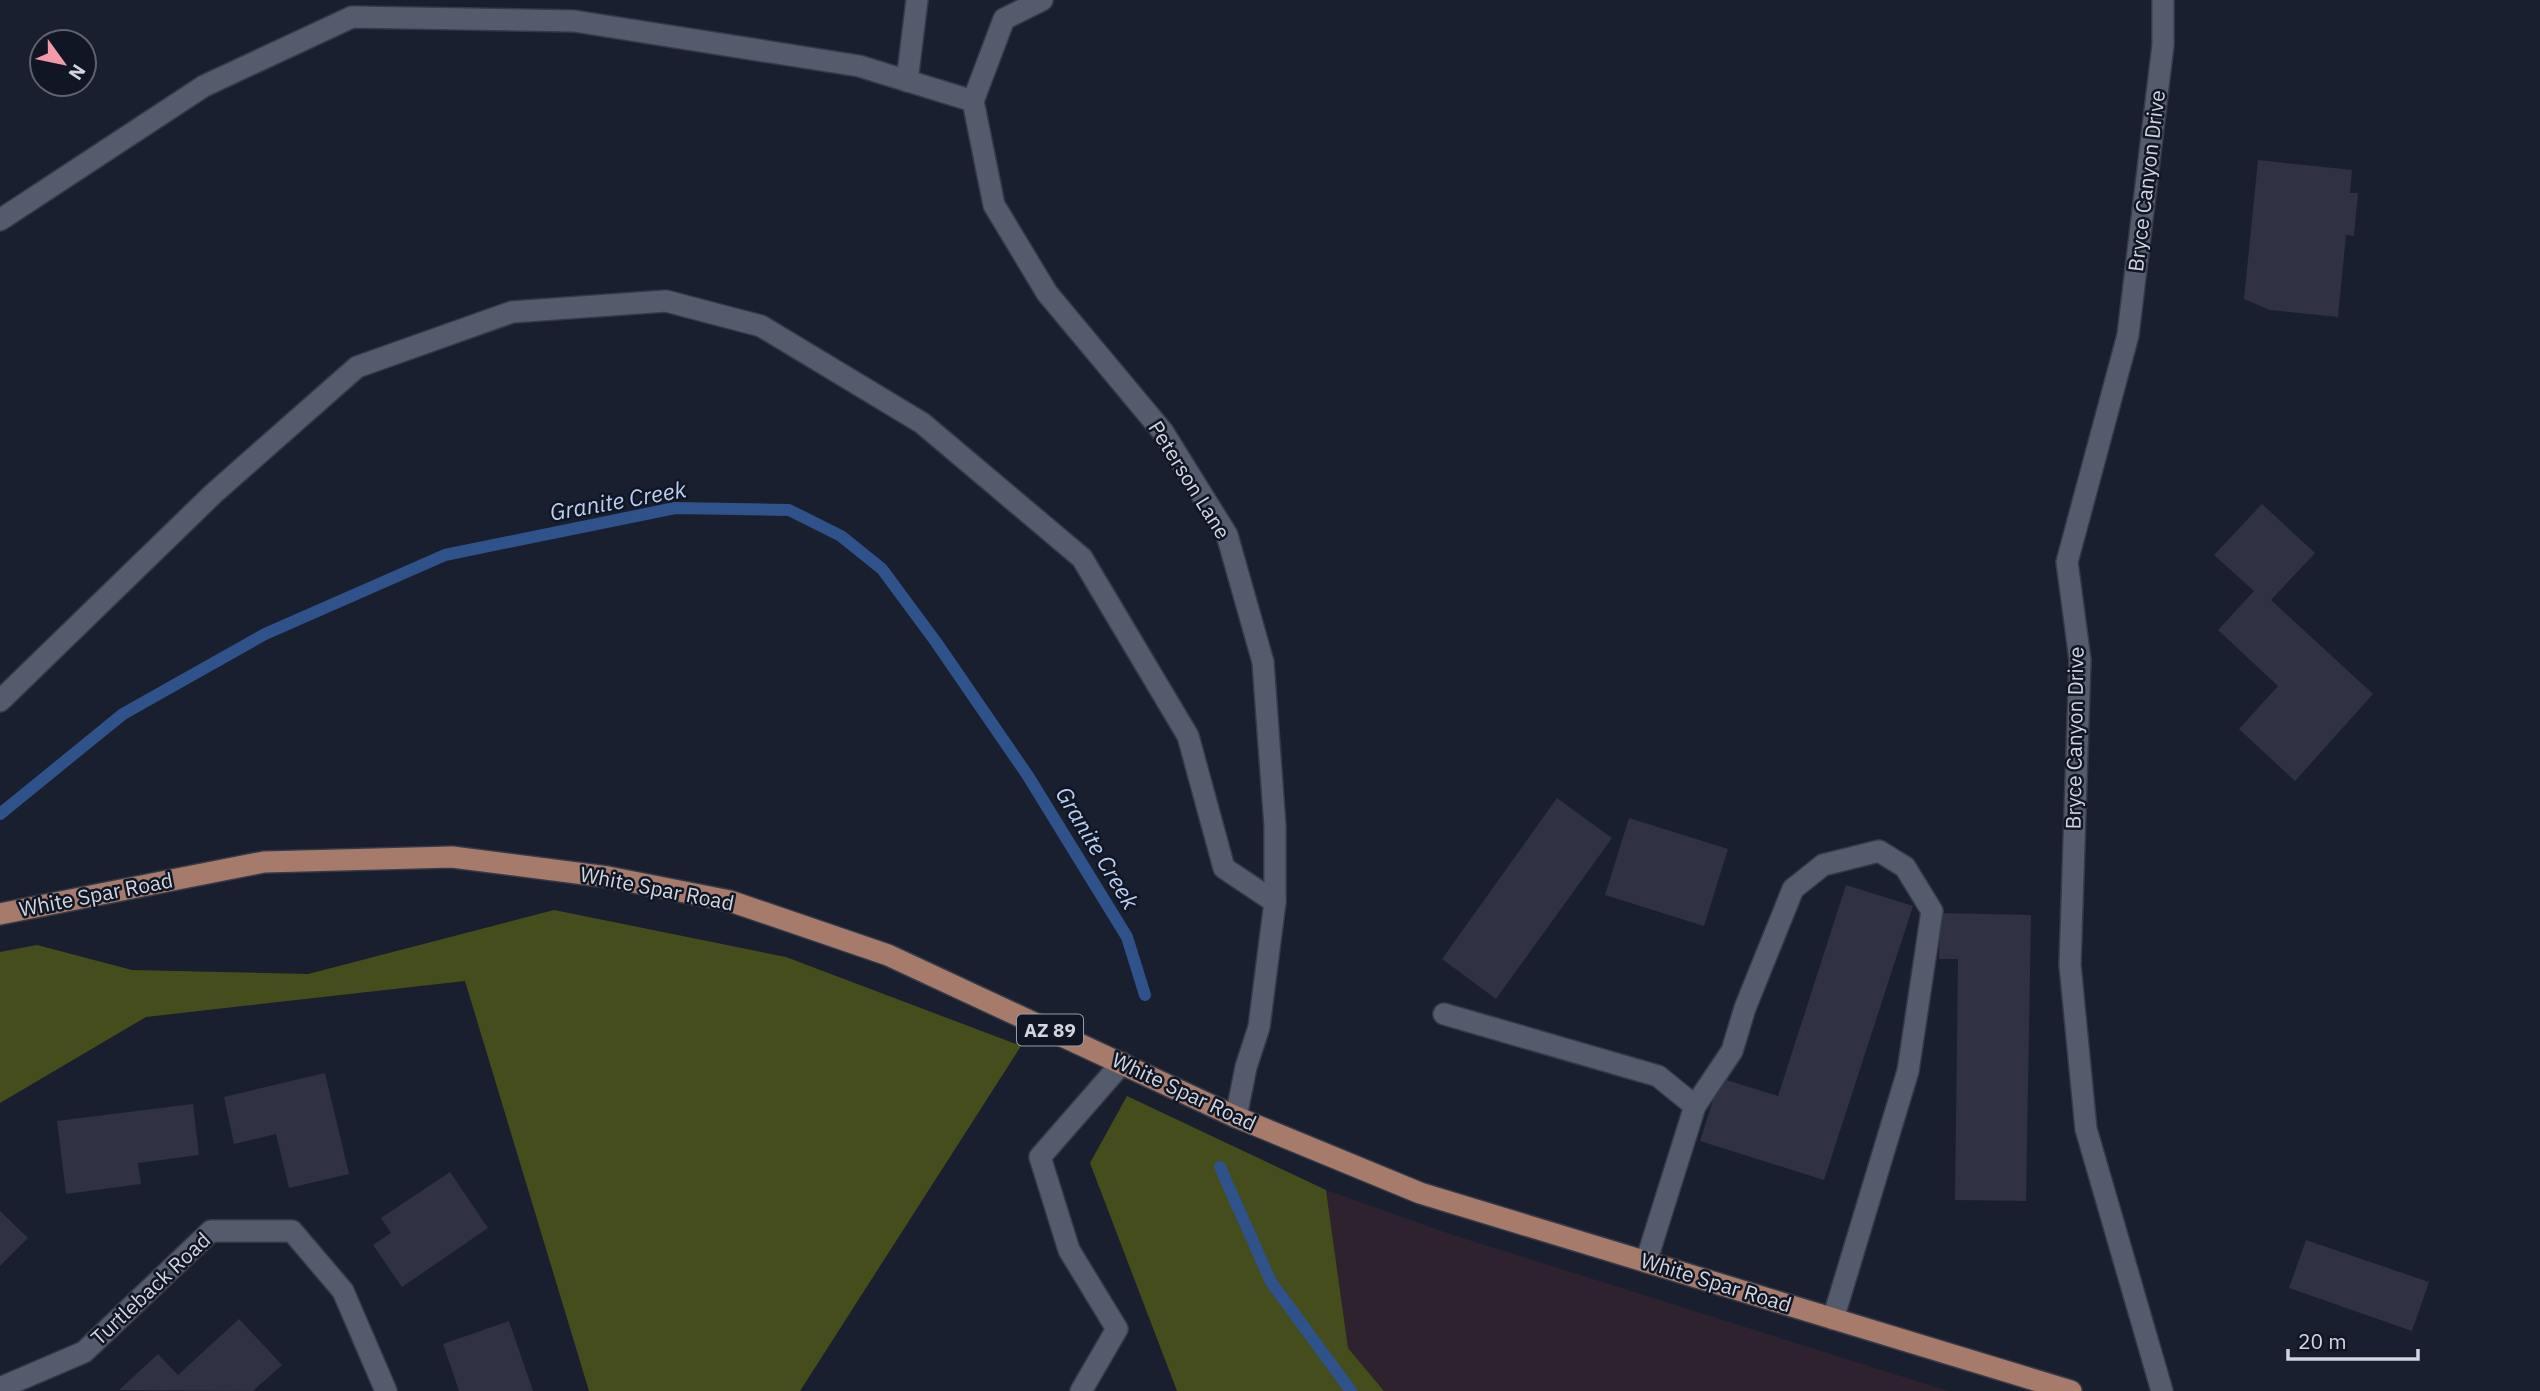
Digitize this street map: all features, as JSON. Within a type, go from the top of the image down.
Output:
[{"type":"main road","name":"White Spar Road","points":[[0,914],[264,863],[452,857],[608,877],[730,901],[888,955],[1236,1117],[1420,1194],[2071,1391]]},
{"type":"street","points":[[907,81],[917,0]]},
{"type":"street","points":[[0,220],[204,86],[352,17],[574,21],[859,66],[973,100],[1004,19],[1042,0]]},
{"type":"street","name":"Bryce Canyon Drive","points":[[2162,1391],[2086,1129],[2070,965],[2080,660],[2067,562],[2128,335],[2163,45],[2163,0]]},
{"type":"street","name":"Peterson Lane","points":[[973,100],[994,205],[1047,293],[1163,432],[1227,535],[1263,662],[1275,826],[1275,902],[1259,1027],[1246,1068],[1236,1117]]},
{"type":"street","points":[[0,701],[213,494],[357,367],[512,312],[666,301],[761,326],[922,423],[1082,558],[1188,736],[1224,868],[1275,902]]},
{"type":"street","points":[[1646,1262],[1695,1106],[1732,1051],[1745,1008],[1793,889],[1823,865],[1879,850],[1905,867],[1932,911],[1908,1071],[1833,1319]]},
{"type":"street","points":[[1444,1014],[1658,1076],[1695,1106]]},
{"type":"street","points":[[1081,1391],[1117,1329],[1069,1250],[1040,1157],[1122,1063]]},
{"type":"street","name":"Turtleback Road","points":[[0,1388],[83,1352],[211,1231],[292,1231],[343,1291],[386,1391]]},
{"type":"shaded area","points":[[1326,1190],[1450,1234],[1948,1391],[1384,1391],[1348,1348]]},
{"type":"green space","points":[[554,910],[786,957],[1021,1046],[800,1391],[589,1391],[465,981],[146,1017],[0,1103],[0,952],[37,945],[132,970],[308,974]]},
{"type":"green space","points":[[1127,1096],[1326,1190],[1348,1348],[1384,1391],[1177,1391],[1090,1163]]},
{"type":"building","points":[[2258,160],[2352,170],[2350,193],[2358,193],[2354,236],[2346,235],[2338,317],[2270,310],[2244,299]]},
{"type":"building","points":[[2262,504],[2315,553],[2271,600],[2373,694],[2295,781],[2239,729],[2278,686],[2218,630],[2254,591],[2214,555]]},
{"type":"building","points":[[1557,798],[1612,838],[1496,999],[1442,959]]},
{"type":"building","points":[[1629,818],[1728,849],[1704,926],[1605,895]]},
{"type":"building","points":[[1846,885],[1913,906],[1824,1180],[1700,1141],[1720,1078],[1778,1096]]},
{"type":"building","points":[[1940,913],[2031,915],[2026,1201],[1955,1200],[1958,959],[1939,959]]},
{"type":"building","points":[[325,1073],[349,1174],[289,1188],[276,1134],[234,1144],[224,1097]]},
{"type":"building","points":[[193,1104],[199,1155],[138,1163],[141,1184],[66,1194],[57,1121]]},
{"type":"building","points":[[450,1172],[488,1228],[402,1287],[373,1245],[391,1233],[381,1218]]},
{"type":"building","points":[[0,1211],[28,1238],[0,1266]]},
{"type":"building","points":[[2306,1240],[2429,1282],[2412,1331],[2289,1288]]},
{"type":"building","points":[[239,1319],[282,1365],[253,1391],[119,1390],[158,1354],[178,1375]]},
{"type":"building","points":[[509,1321],[533,1391],[459,1391],[443,1344]]},
{"type":"waterway","name":"Granite Creek","points":[[0,814],[123,714],[265,634],[445,555],[675,508],[789,510],[841,536],[882,569],[936,642],[1028,776],[1127,937],[1145,995]]},
{"type":"waterway","name":"Granite Creek","points":[[1220,1167],[1271,1282],[1351,1391]]}]
